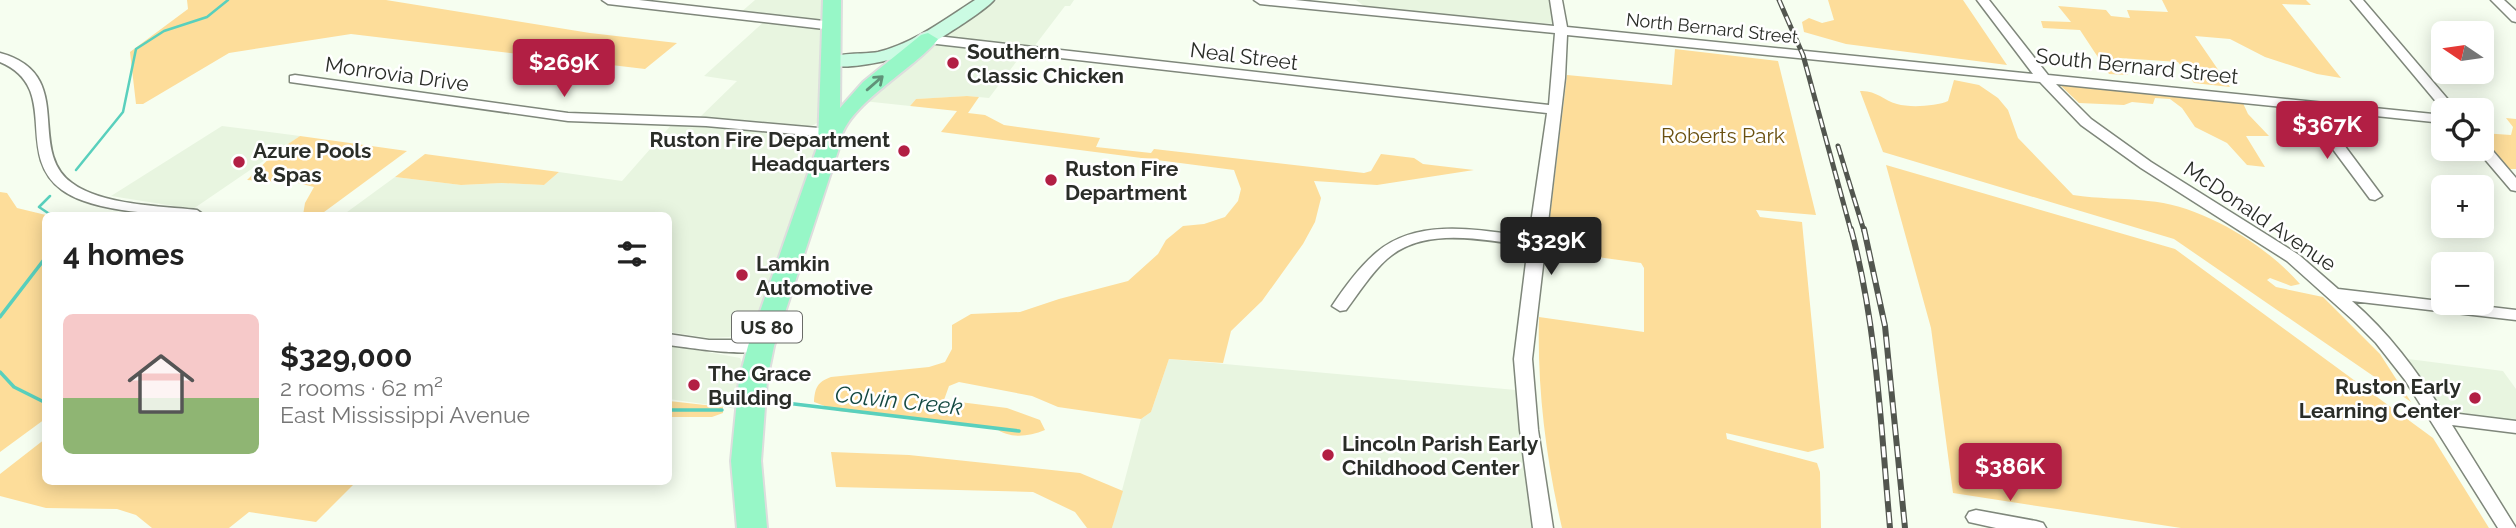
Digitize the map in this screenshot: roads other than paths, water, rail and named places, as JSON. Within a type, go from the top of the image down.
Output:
[{"type":"main road","points":[[832,0],[833,62],[889,56],[928,39]]},
{"type":"main road","points":[[830,133],[870,86],[928,39],[986,0]]},
{"type":"main road","name":"US 80","points":[[752,528],[746,461],[753,380],[761,346],[829,145],[833,62]]},
{"type":"street","points":[[608,0],[833,26]]},
{"type":"street","name":"North Bernard Street","points":[[1260,0],[1348,4],[1868,61]]},
{"type":"street","points":[[1543,528],[1523,359],[1555,110],[1561,29],[1556,0]]},
{"type":"street","name":"McDonald Avenue","points":[[1983,0],[2043,78],[2070,107],[2105,137],[2293,258],[2336,294],[2382,339],[2411,376],[2508,528]]},
{"type":"street","points":[[2357,0],[2440,98]]},
{"type":"street","points":[[2497,0],[2516,18]]},
{"type":"street","name":"Neal Street","points":[[928,39],[1555,110]]},
{"type":"street","points":[[0,57],[16,62],[36,81],[49,164],[52,173],[67,187],[98,198],[180,212]]},
{"type":"street","name":"South Bernard Street","points":[[1868,61],[2431,118]]},
{"type":"street","name":"Monrovia Drive","points":[[295,79],[568,117],[706,122],[830,133]]},
{"type":"street","points":[[2306,104],[2375,197]]},
{"type":"street","points":[[2494,161],[2516,187]]},
{"type":"street","points":[[1340,306],[1383,254],[1411,241],[1436,235],[1466,234],[1536,243]]},
{"type":"street","points":[[2336,294],[2516,315]]},
{"type":"street","points":[[672,340],[709,345],[761,346]]},
{"type":"street","points":[[2437,417],[2516,427]]},
{"type":"street","points":[[1976,517],[2036,528]]},
{"type":"waterway","name":"Colvin Creek","points":[[76,170],[123,112],[136,49],[164,31],[207,17],[228,0]]},
{"type":"waterway","name":"Colvin Creek","points":[[46,212],[39,207],[50,196]]},
{"type":"waterway","name":"Colvin Creek","points":[[0,317],[42,262]]},
{"type":"waterway","name":"Colvin Creek","points":[[0,372],[14,387],[42,401]]},
{"type":"waterway","name":"Colvin Creek","points":[[775,404],[786,403],[1019,431]]},
{"type":"waterway","name":"Colvin Creek","points":[[672,410],[722,410]]},
{"type":"railway","points":[[1779,0],[1803,55],[1851,231]]},
{"type":"railway","points":[[1838,146],[1864,231]]},
{"type":"railway","points":[[1851,229],[1872,340],[1890,528]]},
{"type":"railway","points":[[1864,229],[1885,326],[1905,528]]},
{"type":"place","name":"Southern Classic Chicken","points":[[953,63]]},
{"type":"place","name":"Ruston Fire Department Headquarters","points":[[904,151]]},
{"type":"place","name":"Azure Pools & Spas","points":[[239,162]]},
{"type":"place","name":"Ruston Fire Department","points":[[1051,180]]},
{"type":"place","name":"Lamkin Automotive","points":[[742,275]]},
{"type":"place","name":"The Grace Building","points":[[694,385]]},
{"type":"place","name":"Ruston Early Learning Center","points":[[2475,398]]},
{"type":"place","name":"Lincoln Parish Early Childhood Center","points":[[1328,455]]},
{"type":"park label","name":"Roberts Park","points":[[1723,135]]}]
